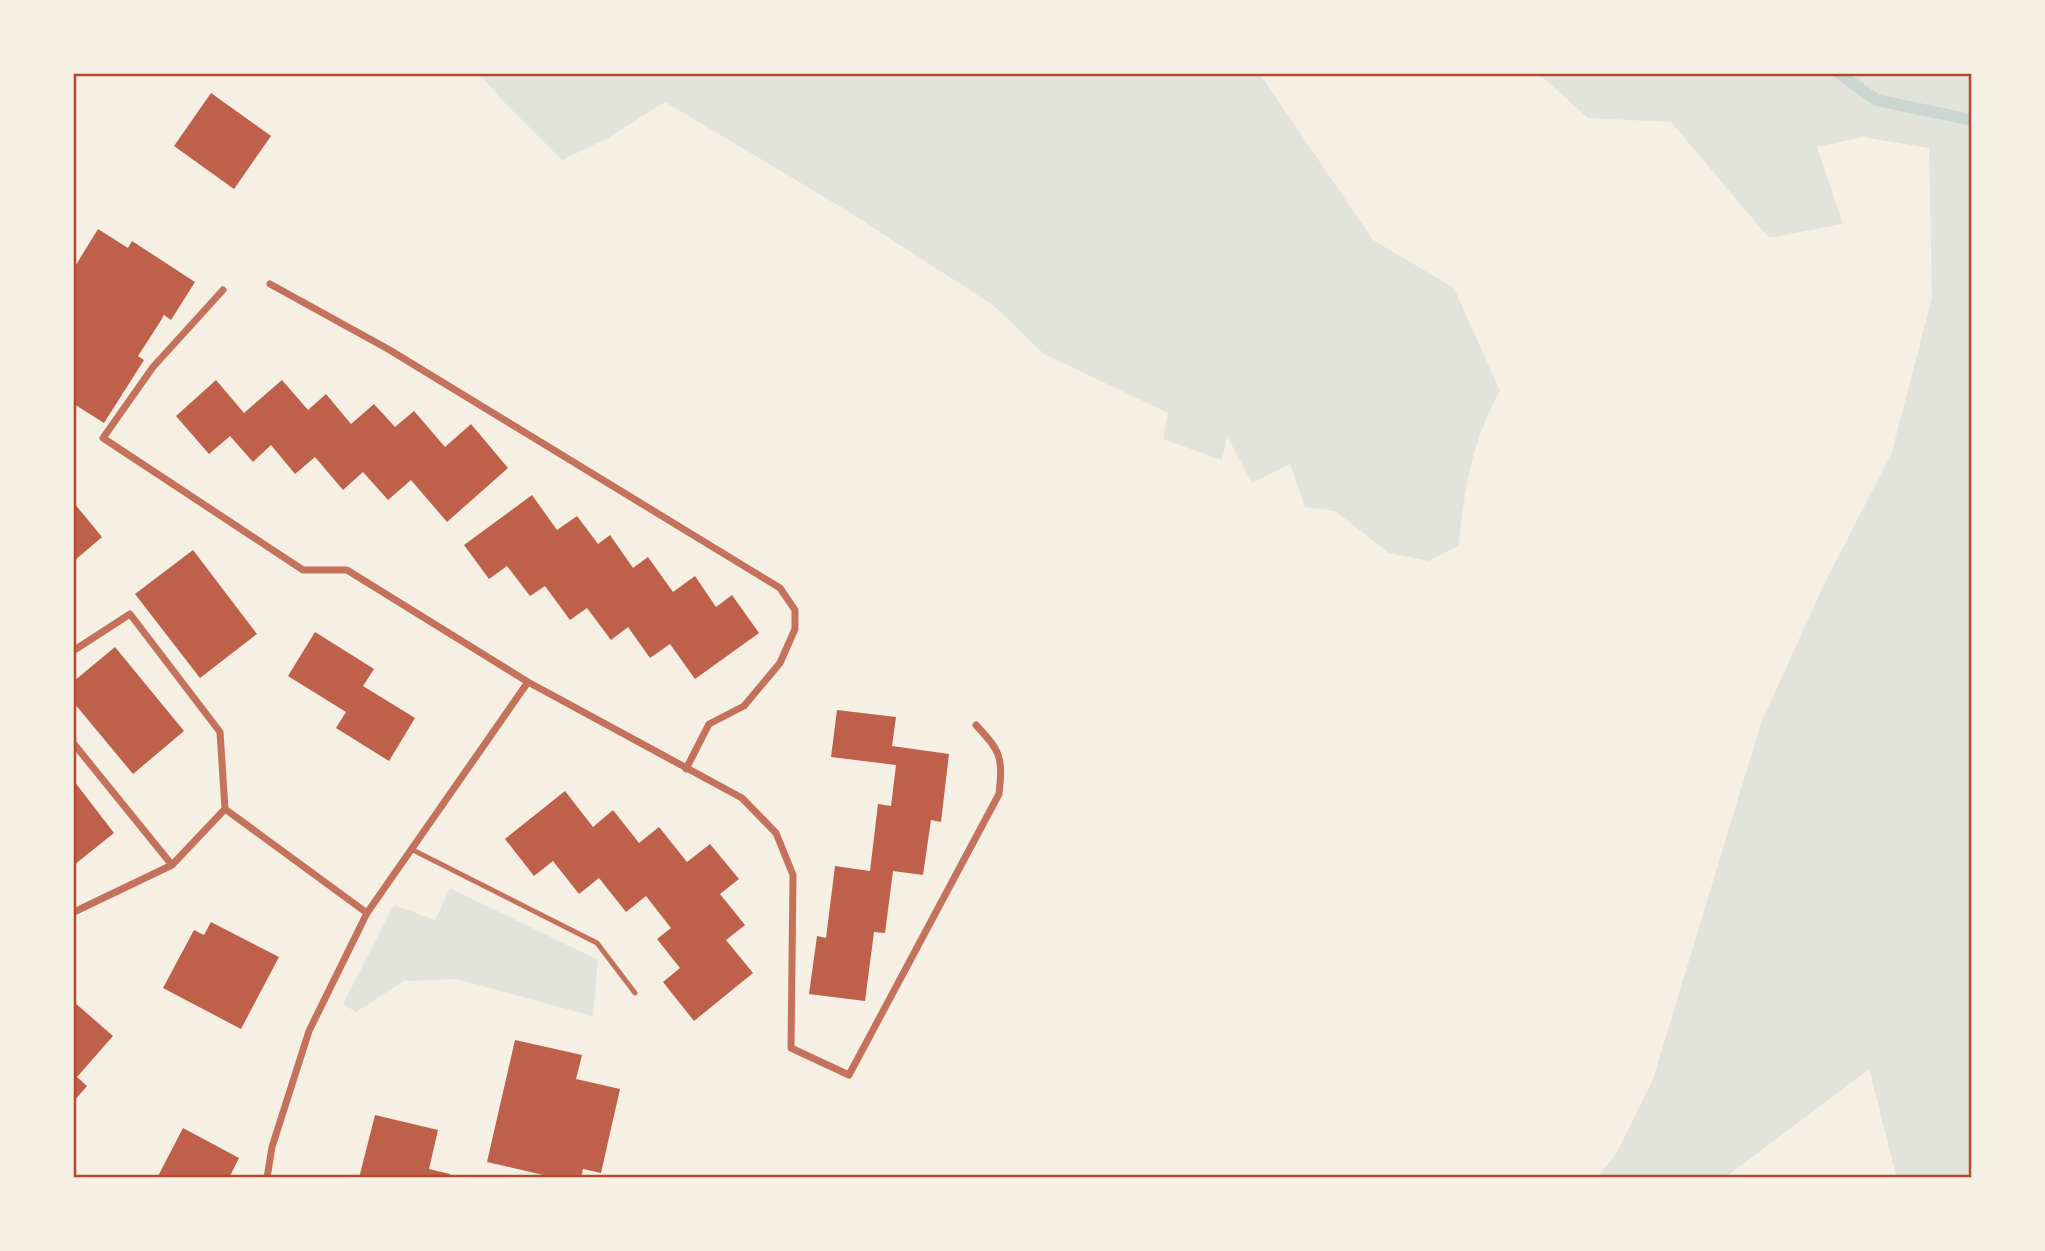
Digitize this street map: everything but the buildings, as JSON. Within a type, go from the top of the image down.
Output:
[{"type":"street","points":[[270,284],[388,349],[780,588],[795,610],[795,629],[780,663],[744,706],[709,724],[686,769]]},
{"type":"street","points":[[223,290],[152,367],[103,438],[303,570],[348,570],[528,682],[741,798],[776,833],[793,875],[791,1048],[849,1075],[999,794],[1002,770],[997,747],[976,725]]},
{"type":"street","points":[[74,650],[130,614],[220,732],[225,809],[172,865],[74,912]]},
{"type":"street","points":[[267,1178],[272,1147],[309,1031],[367,913],[528,682]]},
{"type":"street","points":[[74,744],[172,865]]},
{"type":"street","points":[[225,809],[367,913]]},
{"type":"lane","points":[[411,849],[597,943],[635,993]]},
{"type":"shaded area","points":[[480,74],[1260,74],[1373,240],[1454,288],[1500,391],[1482,430],[1471,466],[1458,546],[1429,561],[1389,553],[1335,511],[1305,507],[1290,464],[1252,483],[1227,436],[1222,460],[1163,439],[1168,413],[1044,354],[993,305],[841,207],[665,102],[608,138],[562,160]]},
{"type":"shaded area","points":[[1539,74],[1971,74],[1971,1177],[1896,1175],[1869,1069],[1726,1177],[1597,1177],[1616,1154],[1653,1079],[1761,723],[1826,580],[1891,455],[1932,298],[1929,148],[1862,137],[1817,147],[1843,224],[1769,238],[1671,122],[1588,118]]},
{"type":"shaded area","points":[[450,888],[598,960],[593,1016],[457,979],[404,981],[356,1012],[343,1004],[394,905],[435,920]]},
{"type":"waterway","points":[[1840,74],[1876,100],[1972,120]]}]
